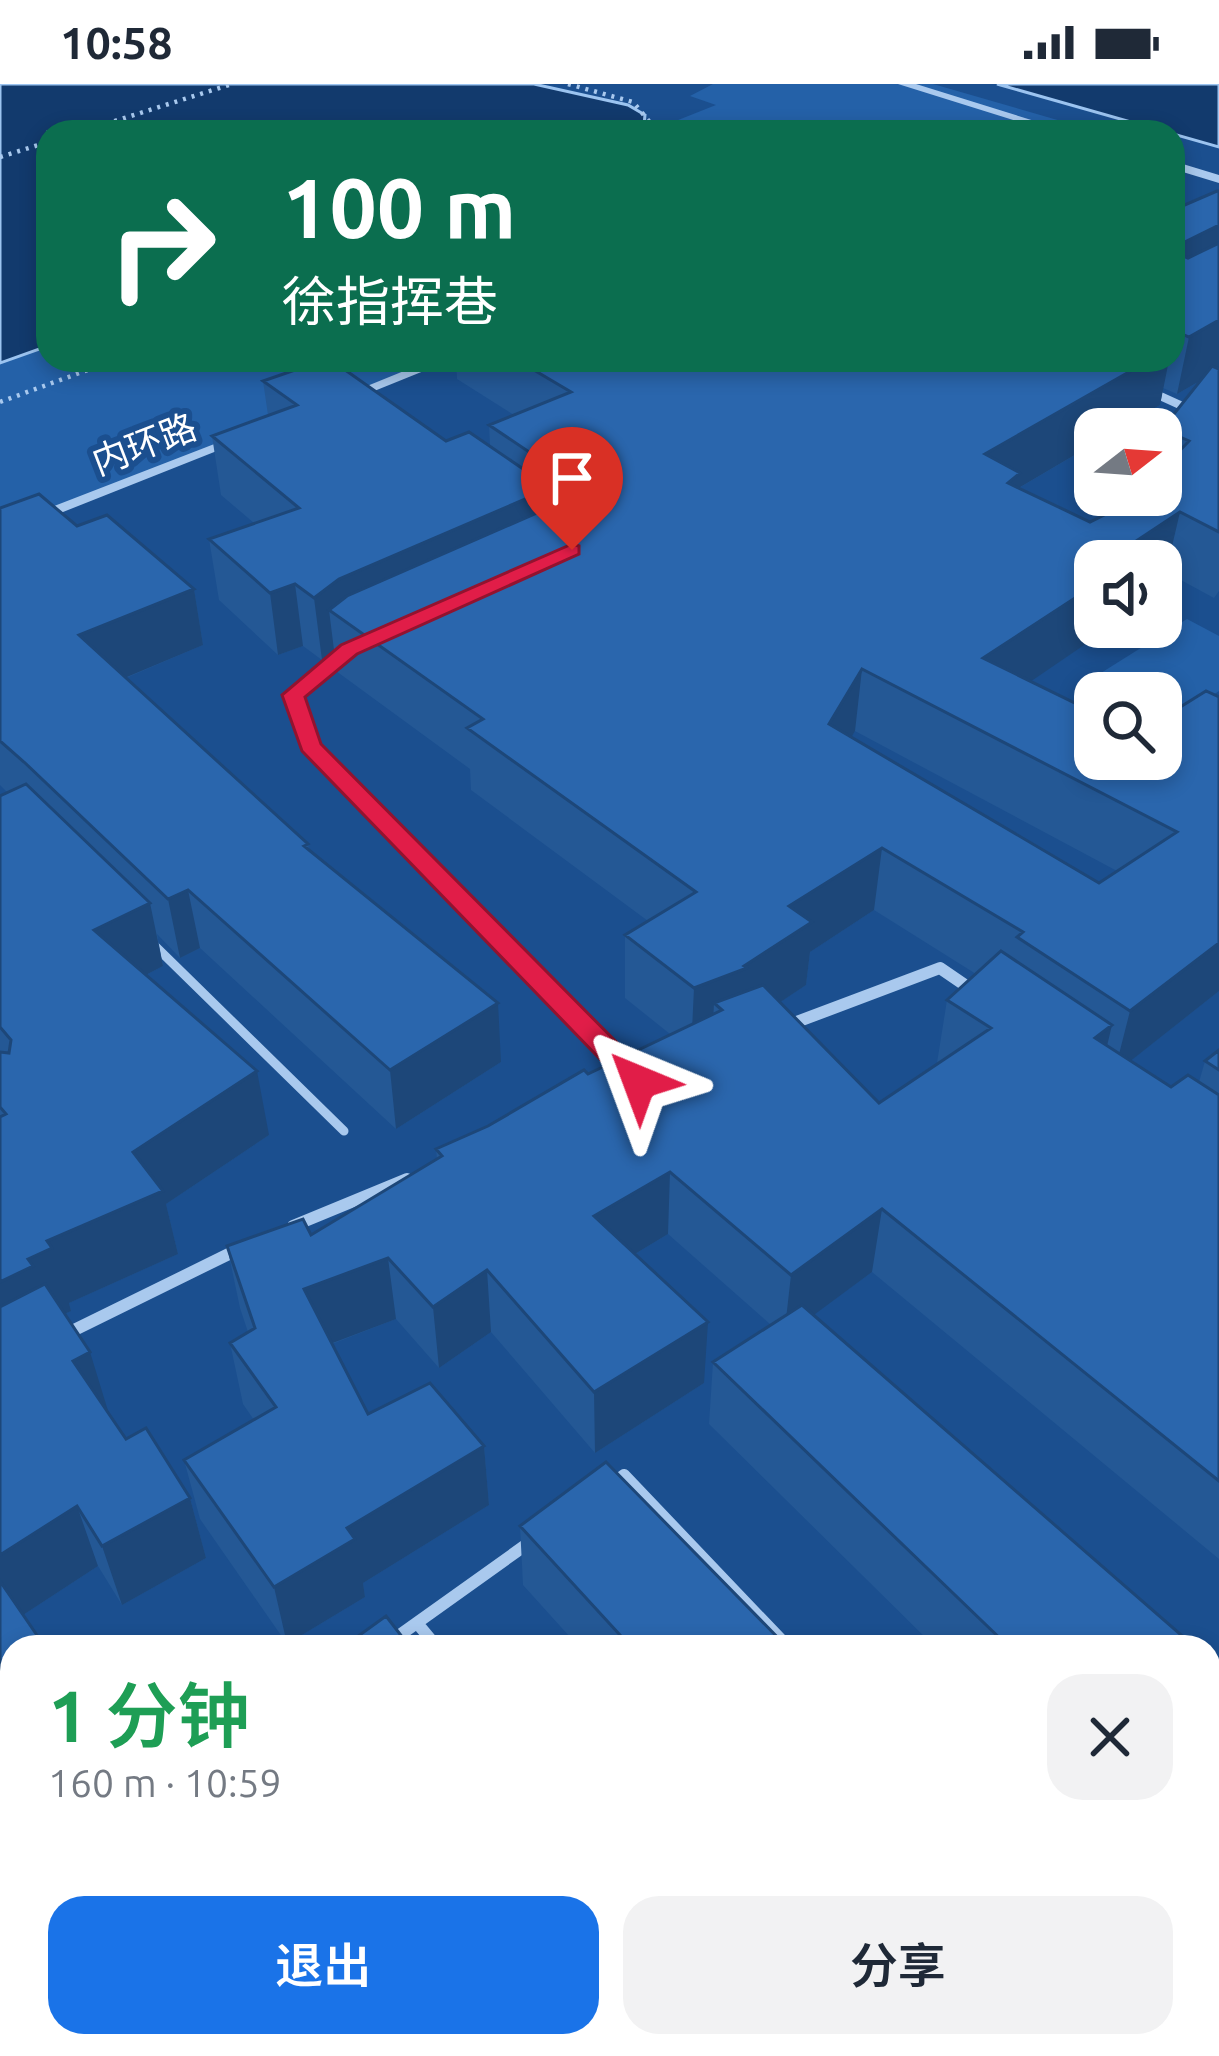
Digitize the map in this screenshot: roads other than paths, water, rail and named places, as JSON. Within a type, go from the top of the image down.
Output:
[{"type":"street","points":[[904,84],[1024,120]]},
{"type":"street","points":[[1185,169],[1219,179]]},
{"type":"street","points":[[330,404],[412,372]]},
{"type":"street","points":[[1140,387],[1219,423]]},
{"type":"street","points":[[352,395],[370,408]]},
{"type":"street","name":"内环路","points":[[0,532],[264,430]]},
{"type":"street","points":[[369,640],[349,650],[293,695],[310,746],[639,1082],[618,1091]]},
{"type":"street","points":[[768,1033],[940,968],[996,1006]]},
{"type":"street","points":[[278,1232],[427,1171]]},
{"type":"street","points":[[39,1348],[257,1241]]},
{"type":"lane","points":[[148,939],[344,1131]]},
{"type":"lane","points":[[605,1489],[624,1475],[777,1635]]},
{"type":"lane","points":[[400,1635],[549,1529]]},
{"type":"lane","points":[[417,1623],[427,1635]]}]
